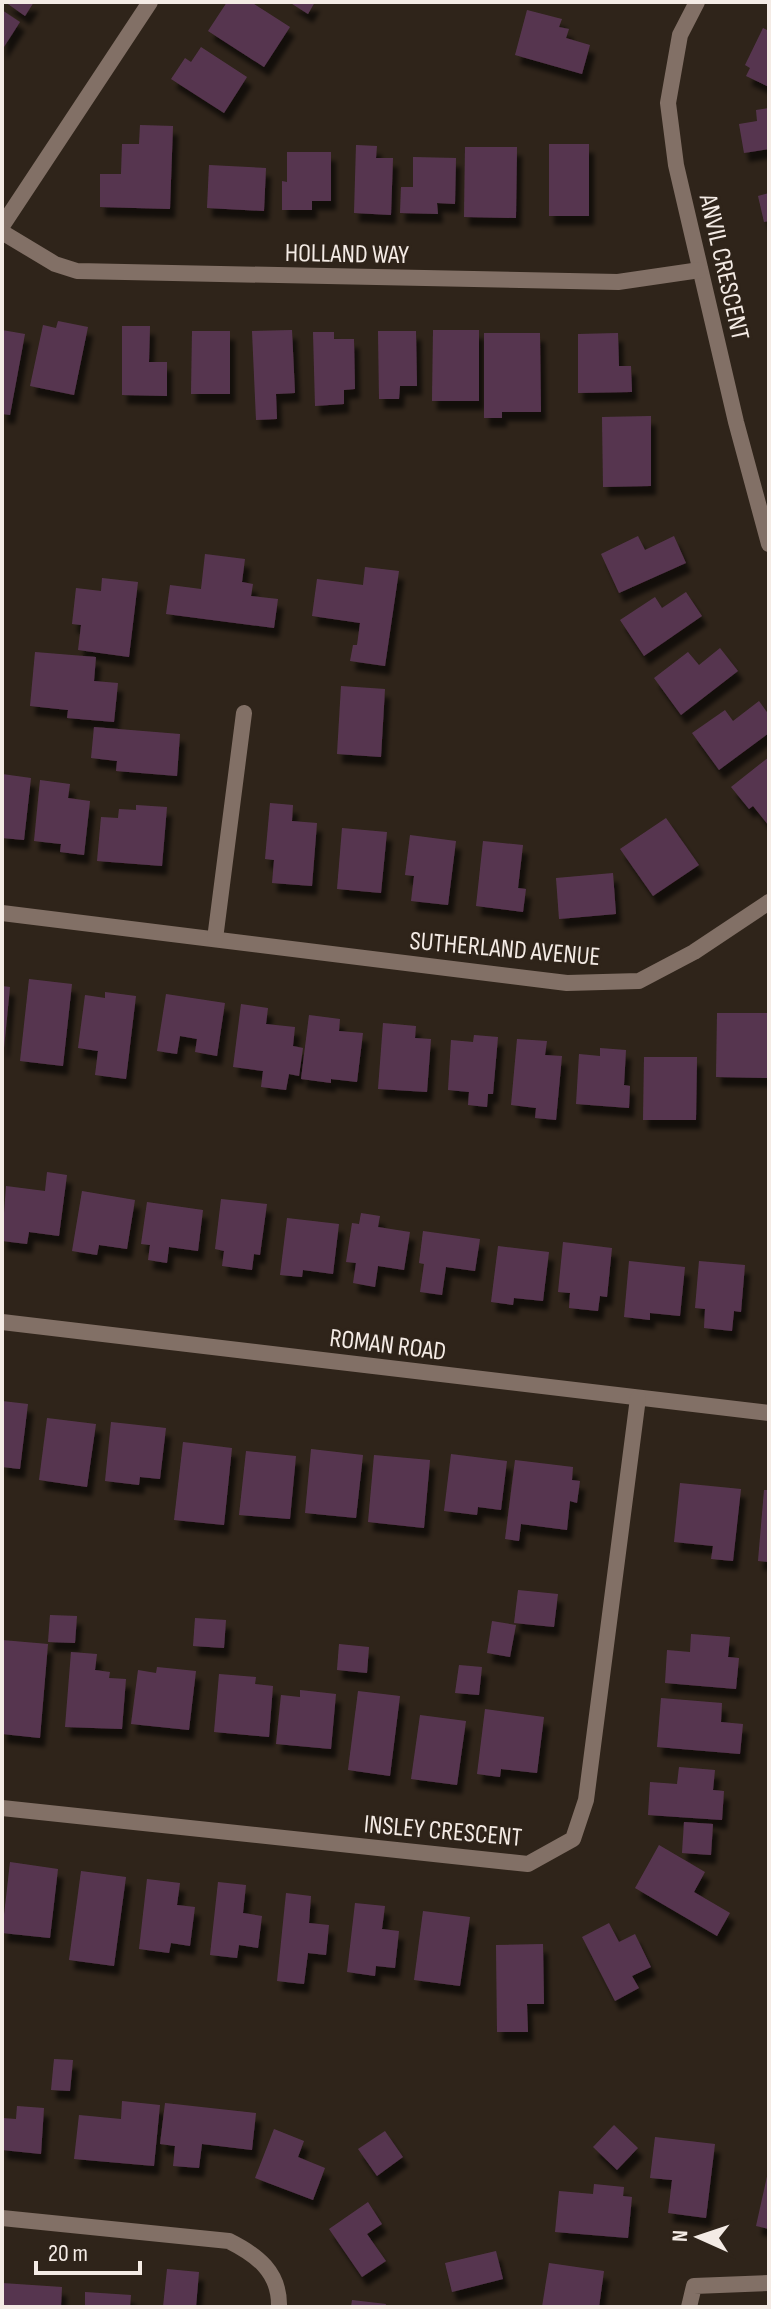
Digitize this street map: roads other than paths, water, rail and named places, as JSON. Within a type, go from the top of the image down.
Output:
[{"type":"street","points":[[2,229],[150,2]]},
{"type":"street","name":"ANVIL CRESCENT","points":[[697,2],[680,35],[668,103],[676,165],[736,422],[769,544]]},
{"type":"street","name":"HOLLAND WAY","points":[[2,229],[55,264],[77,271],[618,282],[700,270]]},
{"type":"street","points":[[215,939],[244,713]]},
{"type":"street","name":"SUTHERLAND AVENUE","points":[[2,913],[567,983],[639,981],[694,952],[769,902]]},
{"type":"street","name":"ROMAN ROAD","points":[[2,1322],[769,1413]]},
{"type":"street","name":"INSLEY CRESCENT","points":[[2,1808],[528,1864],[573,1839],[586,1800],[638,1398]]},
{"type":"street","points":[[2,2218],[229,2241],[253,2253],[264,2264],[274,2281],[279,2307]]},
{"type":"street","points":[[689,2307],[694,2286],[769,2283]]}]
